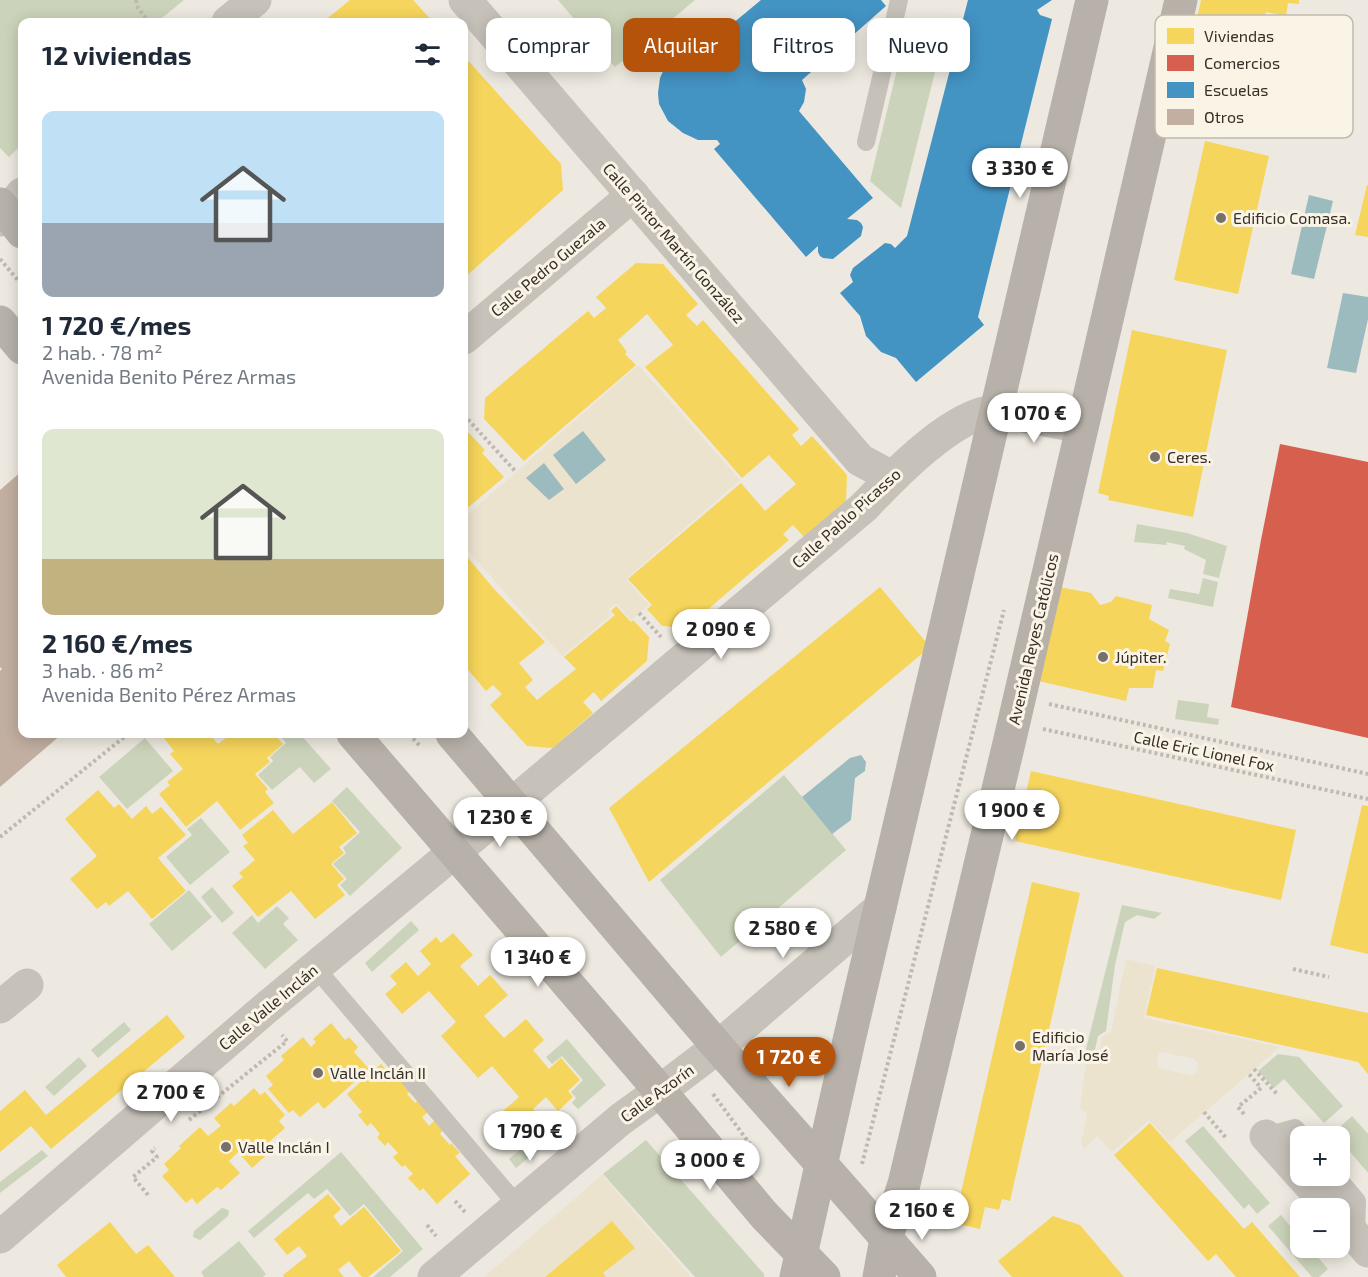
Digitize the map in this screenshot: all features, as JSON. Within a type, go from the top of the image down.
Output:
[{"type":"main road","points":[[807,1270],[821,1163],[1092,0]]},
{"type":"main road","name":"Avenida Reyes Católicos","points":[[1178,15],[1181,0]]},
{"type":"main road","name":"Avenida Reyes Católicos","points":[[879,1277],[886,1239],[904,1184],[1010,739],[1155,113]]},
{"type":"main road","points":[[0,322],[18,343]]},
{"type":"main road","points":[[356,738],[660,1091],[807,1270]]},
{"type":"main road","points":[[455,738],[718,1047],[920,1277]]},
{"type":"street","points":[[233,18],[255,0]]},
{"type":"street","name":"Calle Pintor Martín González","points":[[465,0],[860,460],[892,477]]},
{"type":"street","name":"Calle Pedro Guezala","points":[[468,335],[633,195]]},
{"type":"street","points":[[997,411],[1082,427]]},
{"type":"street","name":"Calle Pablo Picasso","points":[[512,804],[864,507],[892,477],[958,423],[971,417],[997,411]]},
{"type":"street","name":"Calle Valle Inclán","points":[[0,1237],[266,1008],[512,804]]},
{"type":"street","name":"Calle Azorín","points":[[434,1277],[621,1119],[718,1047],[880,909]]},
{"type":"street","points":[[0,1007],[27,986]]},
{"type":"street","points":[[1258,1128],[1290,1163]]},
{"type":"street","points":[[1311,1186],[1321,1198]]},
{"type":"lane","points":[[866,142],[898,0]]},
{"type":"lane","points":[[315,967],[518,1206]]},
{"type":"lane","points":[[1258,1128],[1290,1128]]},
{"type":"lane","points":[[1344,1186],[1357,1201],[1354,1235]]},
{"type":"path","points":[[136,0],[138,8],[146,18]]},
{"type":"path","points":[[0,259],[18,280]]},
{"type":"path","points":[[468,419],[516,472]]},
{"type":"path","points":[[853,1200],[1004,608]]},
{"type":"path","points":[[639,613],[664,640]]},
{"type":"path","name":"Calle Eric Lionel Fox","points":[[1040,702],[1368,774]]},
{"type":"path","name":"Calle Eric Lionel Fox","points":[[1034,727],[1368,799]]},
{"type":"path","points":[[0,837],[123,738]]},
{"type":"path","points":[[1293,969],[1329,977]]},
{"type":"path","points":[[185,1124],[287,1041]]},
{"type":"path","points":[[1254,1069],[1277,1094]]},
{"type":"path","points":[[1249,1074],[1261,1088],[1238,1107],[1258,1128]]},
{"type":"path","points":[[1204,1112],[1227,1139]]},
{"type":"path","points":[[148,1195],[133,1177],[158,1157],[152,1151],[161,1144]]},
{"type":"green space","points":[[0,0],[184,0],[162,18],[18,18],[18,148],[9,157],[0,148]]},
{"type":"green space","points":[[558,0],[695,0],[674,18],[623,18],[623,60],[615,67],[611,62],[611,18],[573,18]]},
{"type":"green space","points":[[896,72],[935,72],[901,208],[870,181]]},
{"type":"green space","points":[[1137,524],[1187,533],[1227,546],[1219,578],[1203,574],[1206,560],[1184,549],[1185,546],[1166,542],[1167,545],[1134,542]]},
{"type":"green space","points":[[1203,578],[1218,582],[1213,607],[1168,598],[1170,589],[1199,594]]},
{"type":"green space","points":[[1178,700],[1209,704],[1207,717],[1219,719],[1218,725],[1175,719]]},
{"type":"green space","points":[[145,738],[173,771],[127,809],[99,777]]},
{"type":"green space","points":[[282,738],[304,738],[331,769],[314,783],[300,767],[272,790],[258,775],[273,761],[270,757],[286,743]]},
{"type":"green space","points":[[784,775],[846,850],[721,957],[660,880]]},
{"type":"green space","points":[[347,787],[402,848],[350,896],[340,885],[347,879],[333,864],[346,853],[343,848],[360,832],[332,801]]},
{"type":"green space","points":[[201,818],[230,852],[190,885],[166,857],[192,835],[187,829]]},
{"type":"green space","points":[[212,887],[234,913],[222,923],[201,897]]},
{"type":"green space","points":[[189,890],[212,917],[172,951],[149,924]]},
{"type":"green space","points":[[1122,905],[1162,913],[1154,919],[1137,915],[1125,922],[1115,965],[1106,1031],[1098,1036],[1094,1054],[1089,1058],[1084,1057]]},
{"type":"green space","points":[[277,906],[289,918],[283,924],[298,940],[265,969],[232,933],[252,915],[258,923]]},
{"type":"green space","points":[[411,921],[419,930],[372,972],[365,963]]},
{"type":"green space","points":[[124,1022],[131,1030],[98,1058],[91,1050]]},
{"type":"green space","points":[[567,1039],[606,1085],[578,1109],[572,1103],[576,1098],[571,1092],[583,1080],[562,1056],[552,1064],[546,1057]]},
{"type":"green space","points":[[1278,1054],[1299,1057],[1343,1106],[1324,1123],[1284,1079],[1274,1088],[1258,1071]]},
{"type":"green space","points":[[79,1057],[87,1066],[54,1096],[45,1087]]},
{"type":"green space","points":[[1352,1116],[1368,1134],[1368,1173],[1350,1152],[1350,1126],[1341,1126]]},
{"type":"green space","points":[[558,1118],[566,1127],[516,1168],[509,1159]]},
{"type":"green space","points":[[1203,1126],[1270,1203],[1257,1214],[1249,1204],[1244,1209],[1185,1141]]},
{"type":"green space","points":[[646,1140],[764,1274],[764,1277],[695,1277],[603,1174]]},
{"type":"green space","points":[[42,1150],[48,1156],[0,1193],[0,1182]]},
{"type":"green space","points":[[341,1152],[423,1249],[390,1277],[373,1277],[403,1251],[364,1204],[350,1216],[327,1189],[314,1199],[308,1193],[254,1238],[248,1231]]},
{"type":"green space","points":[[222,1208],[229,1211],[228,1216],[200,1240],[193,1237],[194,1231]]},
{"type":"green space","points":[[1281,1215],[1290,1226],[1290,1252],[1268,1226]]},
{"type":"green space","points":[[239,1241],[266,1274],[263,1277],[204,1277],[201,1272]]},
{"type":"green space","points":[[1296,1258],[1319,1258],[1328,1269],[1319,1277],[1312,1277]]},
{"type":"shaded area","points":[[638,365],[740,480],[626,579],[649,605],[631,620],[616,603],[608,610],[612,614],[563,656],[468,551],[468,514]]},
{"type":"shaded area","points":[[1126,959],[1155,966],[1144,1018],[1280,1047],[1170,1142],[1149,1120],[1112,1152],[1097,1136],[1084,1149],[1081,1143],[1087,1115],[1080,1108],[1086,1060],[1099,1055],[1102,1037],[1111,1032]],"holes":[[[1163,1052],[1194,1059],[1198,1063],[1196,1073],[1192,1076],[1160,1068],[1157,1064],[1158,1054]]]},
{"type":"shaded area","points":[[602,1175],[691,1277],[606,1277],[603,1273],[634,1248],[612,1221],[545,1277],[484,1277]]},
{"type":"water","points":[[1309,195],[1333,201],[1314,279],[1291,274]]},
{"type":"water","points":[[1343,293],[1368,297],[1368,319],[1356,373],[1327,368]]},
{"type":"water","points":[[583,431],[606,460],[576,484],[553,455]]},
{"type":"water","points":[[544,463],[564,489],[549,500],[526,478]]},
{"type":"water","points":[[861,755],[866,762],[865,771],[855,778],[851,820],[832,834],[802,797],[850,758]]},
{"type":"building: Viviendas","points":[[350,0],[413,0],[429,18],[328,18]]},
{"type":"building: Viviendas","points":[[1201,0],[1299,0],[1299,4],[1288,3],[1286,15],[1266,12],[1265,15],[1198,15]]},
{"type":"building: Viviendas","points":[[468,60],[561,164],[563,190],[468,274]]},
{"type":"building: Viviendas","name":"Edificio Comasa.","points":[[1205,141],[1269,156],[1238,294],[1174,280]]},
{"type":"building: Viviendas","points":[[1368,185],[1368,237],[1355,235]]},
{"type":"building: Viviendas","points":[[636,263],[663,264],[698,304],[686,315],[697,326],[703,320],[799,429],[792,435],[801,446],[812,436],[847,475],[846,501],[804,537],[793,525],[783,534],[789,540],[686,628],[662,626],[647,609],[652,605],[628,579],[741,483],[765,511],[796,484],[769,455],[742,478],[645,367],[673,345],[647,314],[618,340],[627,352],[625,354],[636,365],[524,461],[484,419],[485,398],[588,311],[594,318],[606,308],[596,297]]},
{"type":"building: Viviendas","name":"Ceres.","points":[[1132,330],[1227,350],[1193,517],[1108,500],[1109,496],[1098,493]]},
{"type":"building: Viviendas","points":[[468,433],[485,450],[482,453],[504,477],[468,508]]},
{"type":"building: Viviendas","points":[[468,558],[494,589],[545,642],[519,663],[533,680],[525,687],[537,700],[576,669],[564,657],[615,615],[611,611],[616,606],[649,637],[647,661],[601,701],[594,692],[583,702],[593,713],[553,748],[527,746],[490,705],[502,694],[493,685],[486,691],[468,670]]},
{"type":"building: Viviendas","name":"Júpiter.","points":[[1054,586],[1091,593],[1100,605],[1111,602],[1116,596],[1152,605],[1149,619],[1169,630],[1165,641],[1170,644],[1163,671],[1156,670],[1153,688],[1129,688],[1126,701],[1034,680]]},
{"type":"building: Viviendas","points":[[880,587],[930,647],[649,882],[609,808]]},
{"type":"building: Viviendas","points":[[164,738],[213,738],[218,744],[226,738],[278,738],[283,744],[267,758],[270,762],[255,774],[268,789],[265,792],[274,803],[240,830],[217,801],[186,827],[159,794],[170,785],[167,782],[183,769],[170,754],[174,751]]},
{"type":"building: Viviendas","points":[[1031,771],[1296,830],[1281,900],[1015,841]]},
{"type":"building: Viviendas","points":[[98,790],[114,808],[119,804],[132,819],[146,806],[152,814],[161,807],[186,835],[158,858],[186,891],[152,919],[128,891],[109,906],[106,902],[97,909],[70,879],[97,856],[65,819]]},
{"type":"building: Viviendas","points":[[332,802],[357,833],[339,847],[344,853],[331,864],[344,879],[337,885],[345,895],[315,919],[291,891],[258,917],[232,886],[243,877],[239,873],[255,860],[243,846],[248,843],[242,835],[273,810],[293,834]]},
{"type":"building: Viviendas","points":[[1362,805],[1368,806],[1368,954],[1330,945]]},
{"type":"building: Viviendas","name":"Edificio María José","points":[[1032,882],[1080,893],[1010,1201],[1002,1199],[999,1210],[985,1207],[980,1229],[954,1223]]},
{"type":"building: Viviendas","points":[[453,933],[473,955],[460,966],[478,986],[490,975],[508,995],[484,1016],[504,1038],[526,1019],[544,1040],[533,1050],[549,1069],[561,1058],[580,1080],[568,1091],[573,1097],[558,1111],[546,1097],[533,1109],[544,1122],[528,1135],[524,1129],[512,1139],[494,1119],[519,1097],[492,1066],[478,1078],[441,1036],[456,1022],[429,991],[402,1014],[385,994],[397,984],[390,976],[406,962],[418,976],[431,964],[420,951],[436,937],[441,943]]},
{"type":"building: Viviendas","points":[[1157,968],[1368,1013],[1368,1074],[1358,1062],[1146,1015]]},
{"type":"building: Viviendas","points":[[167,1015],[185,1037],[51,1149],[31,1126],[0,1152],[0,1111],[25,1090],[46,1115]]},
{"type":"building: Viviendas","name":"Valle Inclán II","points":[[331,1023],[345,1040],[349,1037],[358,1047],[354,1052],[369,1069],[324,1109],[318,1102],[300,1117],[293,1110],[289,1113],[268,1089],[273,1085],[266,1076],[284,1060],[281,1056],[303,1037],[311,1047],[316,1042],[313,1039]]},
{"type":"building: Viviendas","points":[[381,1064],[396,1080],[400,1076],[412,1090],[407,1094],[415,1103],[418,1100],[428,1112],[422,1117],[429,1126],[435,1120],[443,1130],[440,1134],[460,1153],[455,1156],[470,1174],[437,1204],[423,1188],[420,1191],[408,1178],[413,1174],[393,1157],[398,1153],[388,1142],[385,1146],[377,1137],[380,1134],[371,1123],[367,1126],[358,1115],[362,1112],[347,1094]]},
{"type":"building: Viviendas","name":"Valle Inclán I","points":[[254,1088],[260,1095],[265,1092],[285,1115],[279,1121],[285,1128],[268,1143],[273,1149],[252,1168],[238,1152],[229,1161],[240,1173],[221,1190],[217,1187],[197,1204],[192,1198],[186,1203],[162,1176],[169,1170],[164,1164],[181,1148],[179,1146],[200,1127],[208,1136],[221,1126],[214,1118],[231,1103],[234,1106]]},
{"type":"building: Viviendas","points":[[1150,1123],[1244,1229],[1252,1222],[1300,1277],[1236,1277],[1216,1254],[1208,1261],[1114,1155]]},
{"type":"building: Viviendas","points":[[328,1194],[341,1209],[333,1216],[341,1226],[364,1207],[401,1251],[368,1277],[362,1277],[349,1261],[338,1270],[344,1277],[284,1277],[283,1275],[307,1256],[299,1246],[287,1255],[274,1239]]},
{"type":"building: Viviendas","points":[[1053,1216],[1080,1225],[1124,1277],[1012,1277],[998,1261]]},
{"type":"building: Viviendas","points":[[612,1221],[635,1248],[603,1273],[606,1277],[545,1277]]},
{"type":"building: Viviendas","points":[[110,1222],[136,1254],[148,1245],[175,1277],[66,1277],[57,1265]]},
{"type":"building: Comercios","points":[[1280,444],[1368,462],[1368,738],[1231,707]]},
{"type":"building: Escuelas","points":[[761,0],[881,0],[886,6],[872,18],[867,18],[867,23],[855,33],[855,18],[752,18],[752,72],[811,72],[802,80],[806,89],[804,102],[799,111],[873,198],[847,219],[861,223],[863,227],[861,236],[833,259],[820,256],[818,246],[806,257],[714,149],[720,144],[717,140],[698,140],[683,133],[668,121],[659,104],[658,93],[663,72],[740,72],[739,18]]},
{"type":"building: Escuelas","points":[[968,0],[1052,0],[1037,10],[1040,15],[1052,19],[978,317],[984,325],[916,382],[896,358],[881,352],[866,336],[860,316],[840,293],[853,282],[850,275],[853,268],[885,243],[895,248],[907,236],[949,72],[970,72],[970,18],[963,18]]},
{"type":"building: Otros","points":[[18,474],[18,738],[57,738],[0,787],[0,671],[2,669],[0,667],[0,490]]},
{"type":"place","name":"Edificio Comasa.","points":[[1221,218]]},
{"type":"place","name":"Ceres.","points":[[1155,457]]},
{"type":"place","name":"Júpiter.","points":[[1103,657]]},
{"type":"place","name":"Edificio María José","points":[[1020,1046]]},
{"type":"place","name":"Valle Inclán II","points":[[318,1073]]},
{"type":"place","name":"Valle Inclán I","points":[[226,1147]]}]
